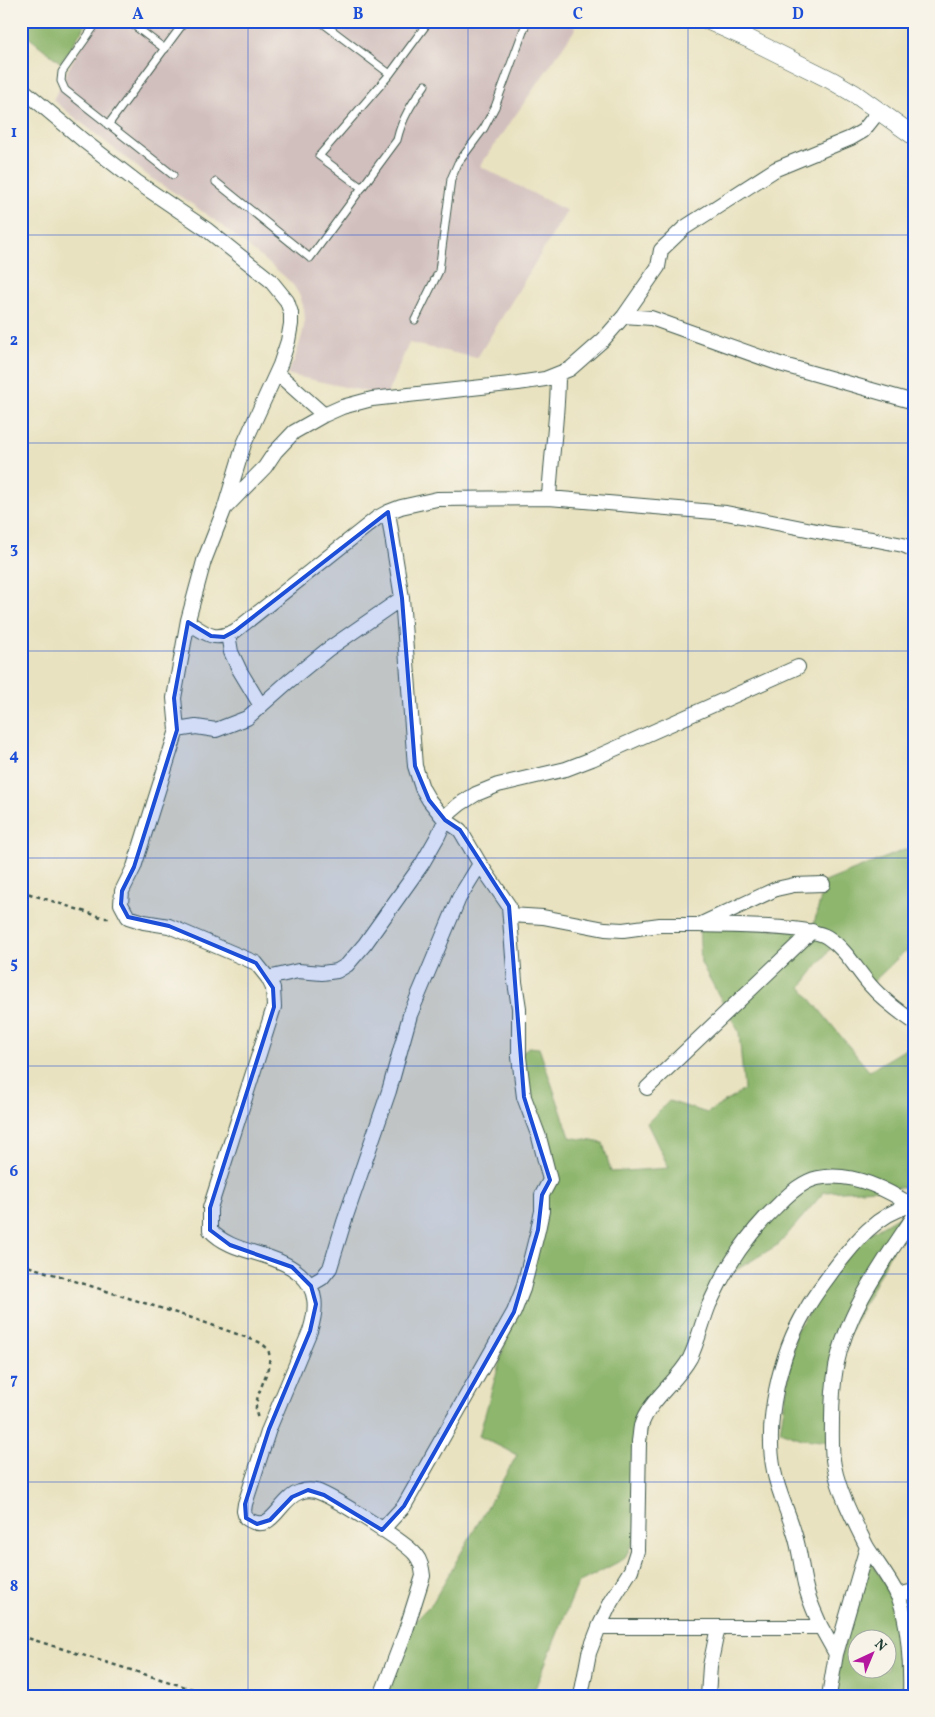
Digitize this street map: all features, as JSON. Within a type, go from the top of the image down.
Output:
[{"type":"street","points":[[711,21],[831,80],[880,111],[914,136]]},
{"type":"street","points":[[21,88],[84,141],[137,182],[206,229],[270,280],[287,301],[291,313],[288,341],[277,373],[244,444],[224,510],[204,561],[188,622],[174,698],[177,730],[134,867],[122,890],[120,904],[128,917],[169,926],[256,963],[273,988],[274,1007],[210,1208],[210,1230],[216,1237],[230,1246],[283,1262],[292,1267],[310,1285],[316,1304],[310,1331],[269,1429],[245,1504],[246,1518],[257,1524],[270,1520],[292,1496],[308,1490],[324,1495],[382,1530],[415,1554],[422,1568],[423,1576],[406,1630],[381,1696]]},
{"type":"street","points":[[224,510],[266,467],[275,452],[294,432],[324,414],[355,403],[518,383],[558,375],[570,369],[591,352],[624,316],[658,267],[661,250],[684,228],[776,169],[851,138],[863,131],[880,111]]},
{"type":"street","points":[[624,316],[651,318],[780,364],[914,402]]},
{"type":"street","points":[[277,373],[324,414]]},
{"type":"street","points":[[549,498],[553,441],[558,405],[558,375]]},
{"type":"street","points":[[188,622],[211,636],[224,637],[235,631],[356,534],[388,512],[402,506],[437,499],[549,498],[726,513],[832,534],[903,545],[914,550]]},
{"type":"street","points":[[382,1530],[404,1506],[514,1312],[542,1212],[542,1195],[550,1180],[539,1137],[524,1097],[519,1057],[519,1008],[509,906],[480,864],[460,830],[445,820],[422,788],[415,766],[402,598],[388,512]]},
{"type":"street","points":[[177,730],[196,727],[216,730],[247,718],[327,650],[402,598]]},
{"type":"street","points":[[228,634],[231,652],[261,706]]},
{"type":"street","points":[[268,978],[298,971],[322,973],[337,971],[347,965],[365,944],[422,864],[448,814],[476,794],[498,785],[566,769],[592,759],[798,667]]},
{"type":"street","points":[[310,1285],[322,1278],[330,1268],[389,1091],[410,1016],[459,898],[480,864]]},
{"type":"street","points":[[699,925],[776,889],[794,885],[823,884]]},
{"type":"street","points":[[510,915],[543,917],[605,929],[623,930],[660,925],[699,925],[812,932],[826,936],[835,943],[870,985],[885,1000],[914,1022]]},
{"type":"street","points":[[647,1088],[812,932]]},
{"type":"street","points":[[581,1696],[589,1652],[611,1602],[631,1570],[637,1551],[639,1441],[641,1426],[650,1409],[679,1375],[689,1359],[709,1305],[722,1278],[744,1242],[758,1224],[790,1194],[816,1178],[828,1176],[843,1177],[861,1181],[880,1188],[913,1209]]},
{"type":"street","points":[[910,1696],[911,1672],[903,1611],[897,1595],[867,1547],[845,1501],[834,1464],[832,1442],[833,1389],[836,1366],[843,1345],[861,1300],[913,1209]]},
{"type":"street","points":[[836,1654],[812,1607],[805,1584],[794,1531],[774,1472],[770,1425],[774,1400],[787,1353],[805,1310],[818,1290],[857,1241],[874,1224],[888,1213],[913,1209]]},
{"type":"street","points":[[829,1696],[836,1654],[867,1547]]},
{"type":"street","points":[[897,1595],[914,1592]]},
{"type":"street","points":[[599,1627],[821,1627]]},
{"type":"street","points":[[708,1696],[710,1666],[718,1627]]},
{"type":"lane","points":[[98,21],[62,72],[61,81],[65,90],[173,175]]},
{"type":"lane","points":[[128,21],[165,49]]},
{"type":"lane","points":[[108,125],[185,21]]},
{"type":"lane","points":[[320,21],[390,74]]},
{"type":"lane","points":[[362,188],[319,156],[390,74],[429,21]]},
{"type":"lane","points":[[415,320],[439,271],[451,179],[458,163],[492,114],[527,21]]},
{"type":"lane","points":[[216,182],[310,258],[397,140],[401,124],[409,108],[425,85]]},
{"type":"path","points":[[21,891],[104,918],[128,917]]},
{"type":"path","points":[[21,1264],[195,1319],[259,1342],[266,1347],[269,1353],[269,1362],[257,1403],[256,1415],[262,1424],[269,1429]]},
{"type":"path","points":[[21,1636],[215,1696]]},
{"type":"highlighted area","points":[[388,512],[402,598],[415,766],[429,800],[445,820],[460,830],[509,906],[524,1097],[550,1180],[542,1195],[538,1230],[514,1312],[404,1506],[382,1530],[324,1495],[308,1490],[292,1497],[270,1520],[257,1524],[246,1518],[245,1504],[269,1429],[310,1331],[316,1304],[311,1286],[292,1267],[230,1245],[210,1230],[210,1208],[274,1007],[273,988],[256,963],[169,926],[128,917],[121,904],[122,891],[134,867],[177,730],[174,698],[188,622],[211,636],[224,637],[235,631]]},
{"type":"shaded area","points":[[98,21],[568,21],[576,28],[480,166],[567,211],[477,358],[409,343],[386,396],[286,374],[294,361],[305,320],[300,296],[293,285],[220,224],[151,178],[53,100],[74,58]]},
{"type":"green space","points":[[21,21],[88,21],[61,63],[21,31]]},
{"type":"green space","points":[[914,846],[914,959],[905,951],[870,985],[835,943],[801,987],[869,1071],[914,1044],[914,1187],[824,1192],[779,1244],[723,1278],[694,1348],[647,1414],[637,1535],[624,1559],[578,1583],[532,1696],[381,1696],[406,1630],[433,1602],[517,1455],[479,1436],[550,1180],[519,1057],[528,1047],[539,1048],[570,1137],[603,1143],[611,1172],[669,1168],[647,1123],[669,1101],[707,1113],[744,1090],[739,1032],[701,963],[699,925],[812,931],[825,882]]},
{"type":"green space","points":[[914,1207],[843,1345],[831,1442],[802,1439],[780,1431],[796,1331],[857,1241]]},
{"type":"green space","points":[[868,1556],[894,1598],[902,1635],[906,1696],[835,1696],[841,1656],[848,1630],[848,1680],[898,1680],[898,1630],[848,1630]]}]
